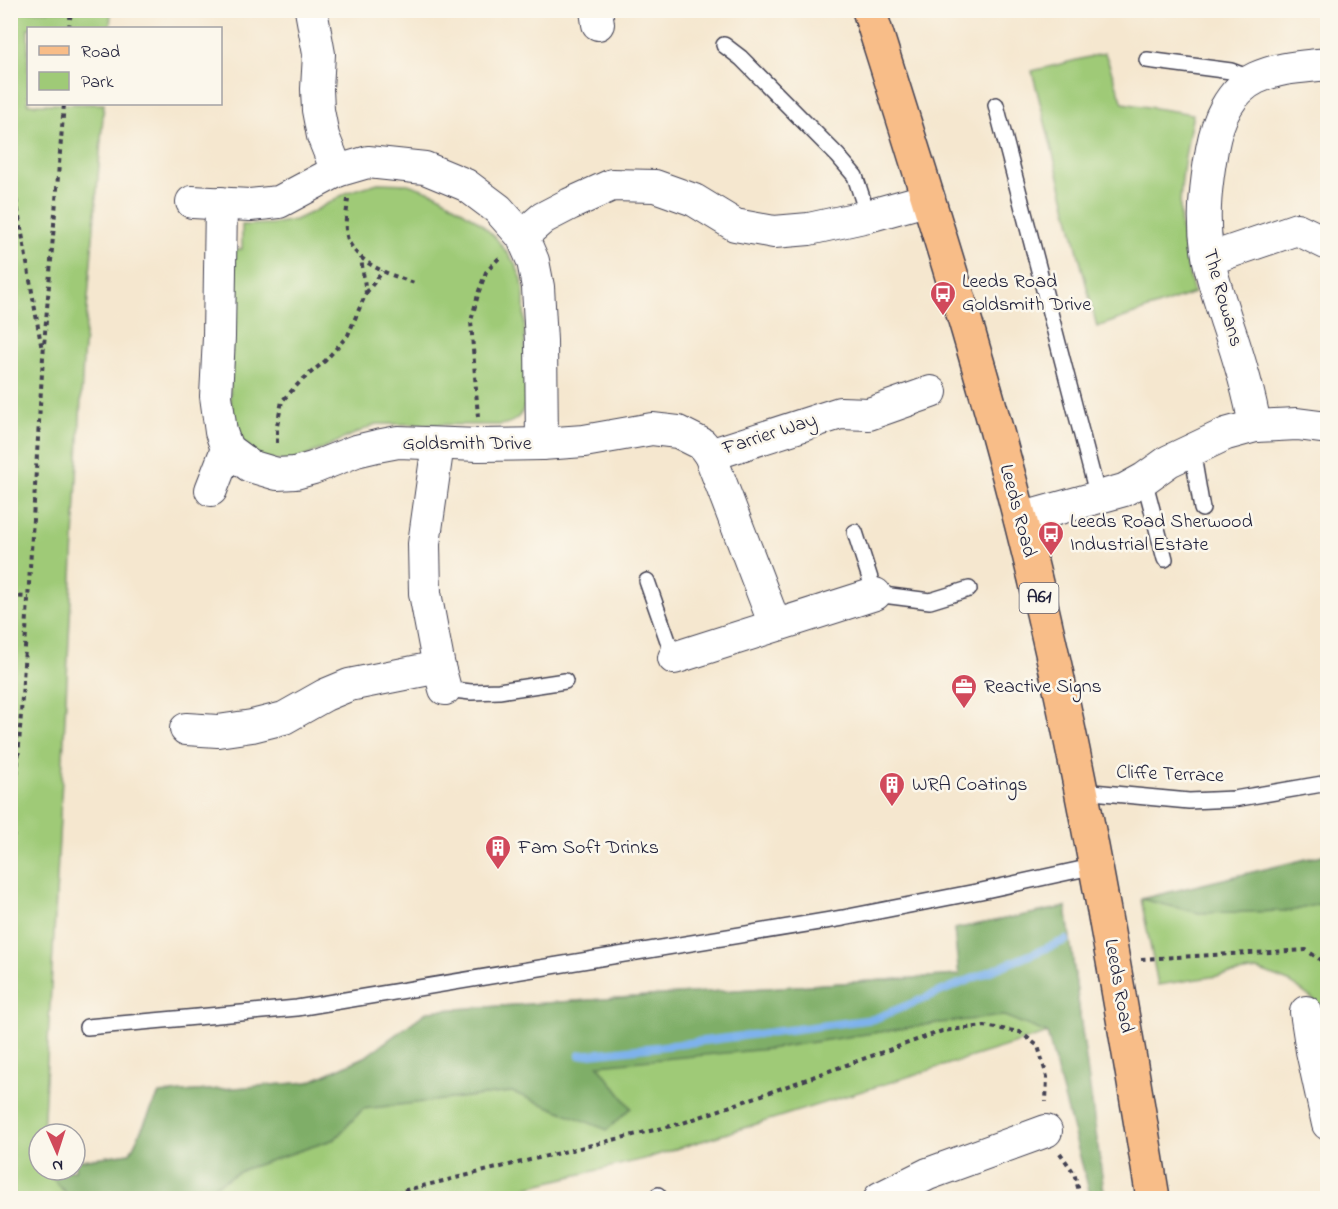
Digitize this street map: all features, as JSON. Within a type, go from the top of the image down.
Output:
[{"type":"main road","name":"Leeds Road","points":[[869,10],[974,351],[1043,611],[1082,791],[1114,960],[1153,1198]]},
{"type":"street","points":[[310,10],[319,54],[318,110],[323,136],[337,171]]},
{"type":"street","name":"The Rowans","points":[[1255,426],[1248,387],[1215,286],[1207,250],[1204,213],[1207,176],[1214,139],[1221,115],[1236,94],[1249,82],[1278,69],[1328,64]]},
{"type":"street","name":"Goldsmith Drive","points":[[369,162],[425,168],[466,185],[498,209],[522,236],[533,261],[538,287],[543,401],[542,444],[479,445],[398,442],[356,451],[295,473],[277,474],[250,466],[227,449],[221,432],[216,396],[219,337],[206,202],[250,205],[279,202],[337,171],[369,162]]},
{"type":"street","points":[[522,236],[543,218],[612,185],[655,186],[694,200],[735,225],[774,232],[809,229],[929,199]]},
{"type":"street","points":[[1209,259],[1297,229],[1328,244]]},
{"type":"street","name":"Farrier Way","points":[[542,444],[584,441],[652,429],[678,432],[702,444],[710,455],[840,413],[869,414],[931,392]]},
{"type":"street","points":[[1020,519],[1124,490],[1144,480],[1169,461],[1226,434],[1255,426],[1297,424],[1328,428]]},
{"type":"street","points":[[186,729],[218,731],[252,726],[284,717],[349,685],[442,678],[425,593],[424,544],[438,444]]},
{"type":"street","points":[[211,490],[227,449]]},
{"type":"street","points":[[710,455],[775,626]]},
{"type":"street","points":[[674,658],[875,594]]},
{"type":"street","points":[[1306,1012],[1320,1048],[1328,1124]]},
{"type":"street","points":[[880,1198],[928,1174],[1046,1131]]},
{"type":"lane","points":[[724,45],[741,58],[855,176],[868,216]]},
{"type":"lane","points":[[1147,60],[1231,71],[1242,75],[1249,82]]},
{"type":"lane","points":[[996,105],[1098,497]]},
{"type":"lane","points":[[1192,450],[1202,509]]},
{"type":"lane","points":[[1144,480],[1165,559]]},
{"type":"lane","points":[[855,532],[875,594],[930,601],[969,589]]},
{"type":"lane","points":[[647,580],[674,658]]},
{"type":"lane","points":[[442,678],[471,692],[499,691],[565,681]]},
{"type":"lane","name":"Cliffe Terrace","points":[[1082,791],[1189,801],[1234,798],[1328,783]]},
{"type":"lane","points":[[87,1027],[309,1006],[843,918],[1096,866]]},
{"type":"path","points":[[69,27],[71,10]]},
{"type":"path","points":[[10,891],[43,357],[63,105]]},
{"type":"path","points":[[10,164],[43,357]]},
{"type":"path","points":[[337,171],[349,196],[346,219],[348,240],[361,258],[383,271],[417,284]]},
{"type":"path","points":[[479,445],[478,400],[468,321],[486,272],[522,236]]},
{"type":"path","points":[[361,258],[366,293]]},
{"type":"path","points":[[277,474],[277,426],[282,401],[348,335],[366,293],[383,271]]},
{"type":"path","points":[[10,596],[29,597]]},
{"type":"path","points":[[1114,960],[1306,950],[1328,965]]},
{"type":"path","points":[[378,1198],[683,1123],[942,1031],[984,1026],[1020,1032],[1038,1046],[1047,1077],[1046,1131],[1074,1173],[1081,1198]]},
{"type":"green space","points":[[10,11],[111,11],[110,27],[27,27],[27,105],[104,105],[83,359],[44,1122],[27,1122],[27,1182],[87,1182],[87,1159],[130,1153],[159,1094],[309,1082],[365,1057],[428,1011],[959,975],[954,929],[1066,907],[1081,1023],[644,1159],[482,1198],[11,1198]]},
{"type":"green space","points":[[1105,53],[1123,103],[1193,114],[1183,171],[1180,206],[1184,250],[1194,293],[1097,327],[1032,71]]},
{"type":"green space","points":[[378,183],[408,184],[437,194],[478,221],[496,238],[514,262],[522,279],[524,296],[526,402],[524,407],[517,418],[510,423],[500,425],[376,424],[290,462],[260,458],[238,437],[230,398],[234,250],[242,249],[242,225],[272,224],[295,220],[348,192]]},
{"type":"green space","points":[[1327,854],[1327,1010],[1291,983],[1258,970],[1158,985],[1141,899]]},
{"type":"green space","points":[[1327,854],[1327,902],[1292,911],[1199,913],[1141,899]]},
{"type":"green space","points":[[1066,907],[1105,1198],[1091,1198],[1047,1033],[1004,1016],[939,1023],[768,1049],[598,1065],[631,1108],[607,1130],[512,1092],[363,1109],[335,1139],[245,1169],[192,1198],[70,1198],[56,1182],[87,1182],[87,1159],[130,1153],[159,1094],[309,1082],[365,1057],[428,1011],[959,975],[954,929]]},
{"type":"waterway","points":[[580,1055],[874,1019],[1066,940]]},
{"type":"place","name":"Leeds Road Goldsmith Drive","points":[[943,317]]},
{"type":"place","name":"Leeds Road Sherwood Industrial Estate","points":[[1051,557]]},
{"type":"place","name":"Reactive Signs","points":[[964,710]]},
{"type":"place","name":"WRA Coatings","points":[[892,808]]},
{"type":"place","name":"Fam Soft Drinks","points":[[498,871]]}]
